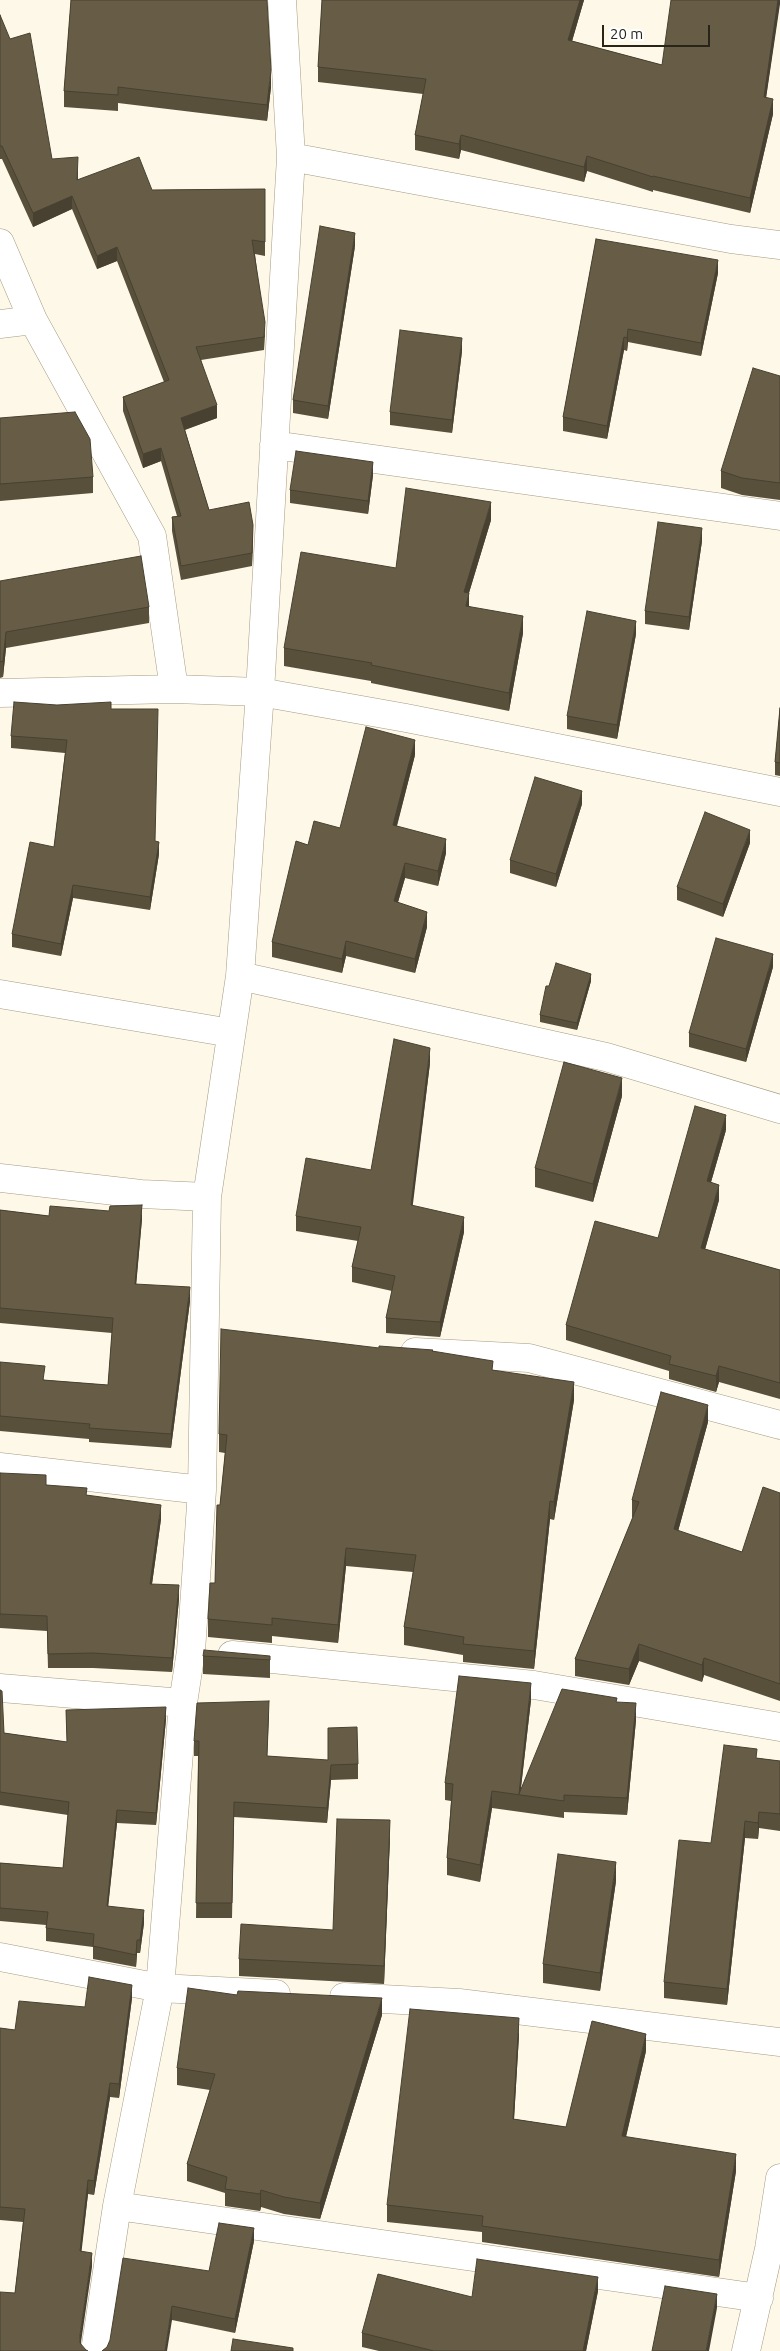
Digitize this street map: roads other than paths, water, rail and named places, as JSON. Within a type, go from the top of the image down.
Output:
[{"type":"street","points":[[95,2351],[117,2206],[160,1988],[183,1703],[191,1651],[215,1329],[207,1197],[240,976],[260,692],[292,156],[282,0]]},
{"type":"street","points":[[292,156],[731,239],[780,245]]},
{"type":"street","points":[[0,243],[33,320],[152,536],[174,689]]},
{"type":"street","points":[[0,324],[33,320]]},
{"type":"street","points":[[274,445],[780,516]]},
{"type":"street","points":[[0,693],[174,689],[260,692],[406,718],[780,792]]},
{"type":"street","points":[[240,976],[606,1057],[780,1109]]},
{"type":"street","points":[[0,994],[231,1033]]},
{"type":"street","points":[[0,1178],[141,1194],[207,1197]]},
{"type":"street","points":[[388,1350],[528,1358],[780,1425]]},
{"type":"street","points":[[0,1467],[202,1490]]},
{"type":"street","points":[[191,1651],[534,1685],[780,1727]]},
{"type":"street","points":[[0,1688],[183,1703]]},
{"type":"street","points":[[0,1957],[160,1988],[459,2004],[780,2042]]},
{"type":"street","points":[[746,2351],[759,2298],[774,2250],[780,2178]]},
{"type":"street","points":[[117,2206],[759,2298]]}]
